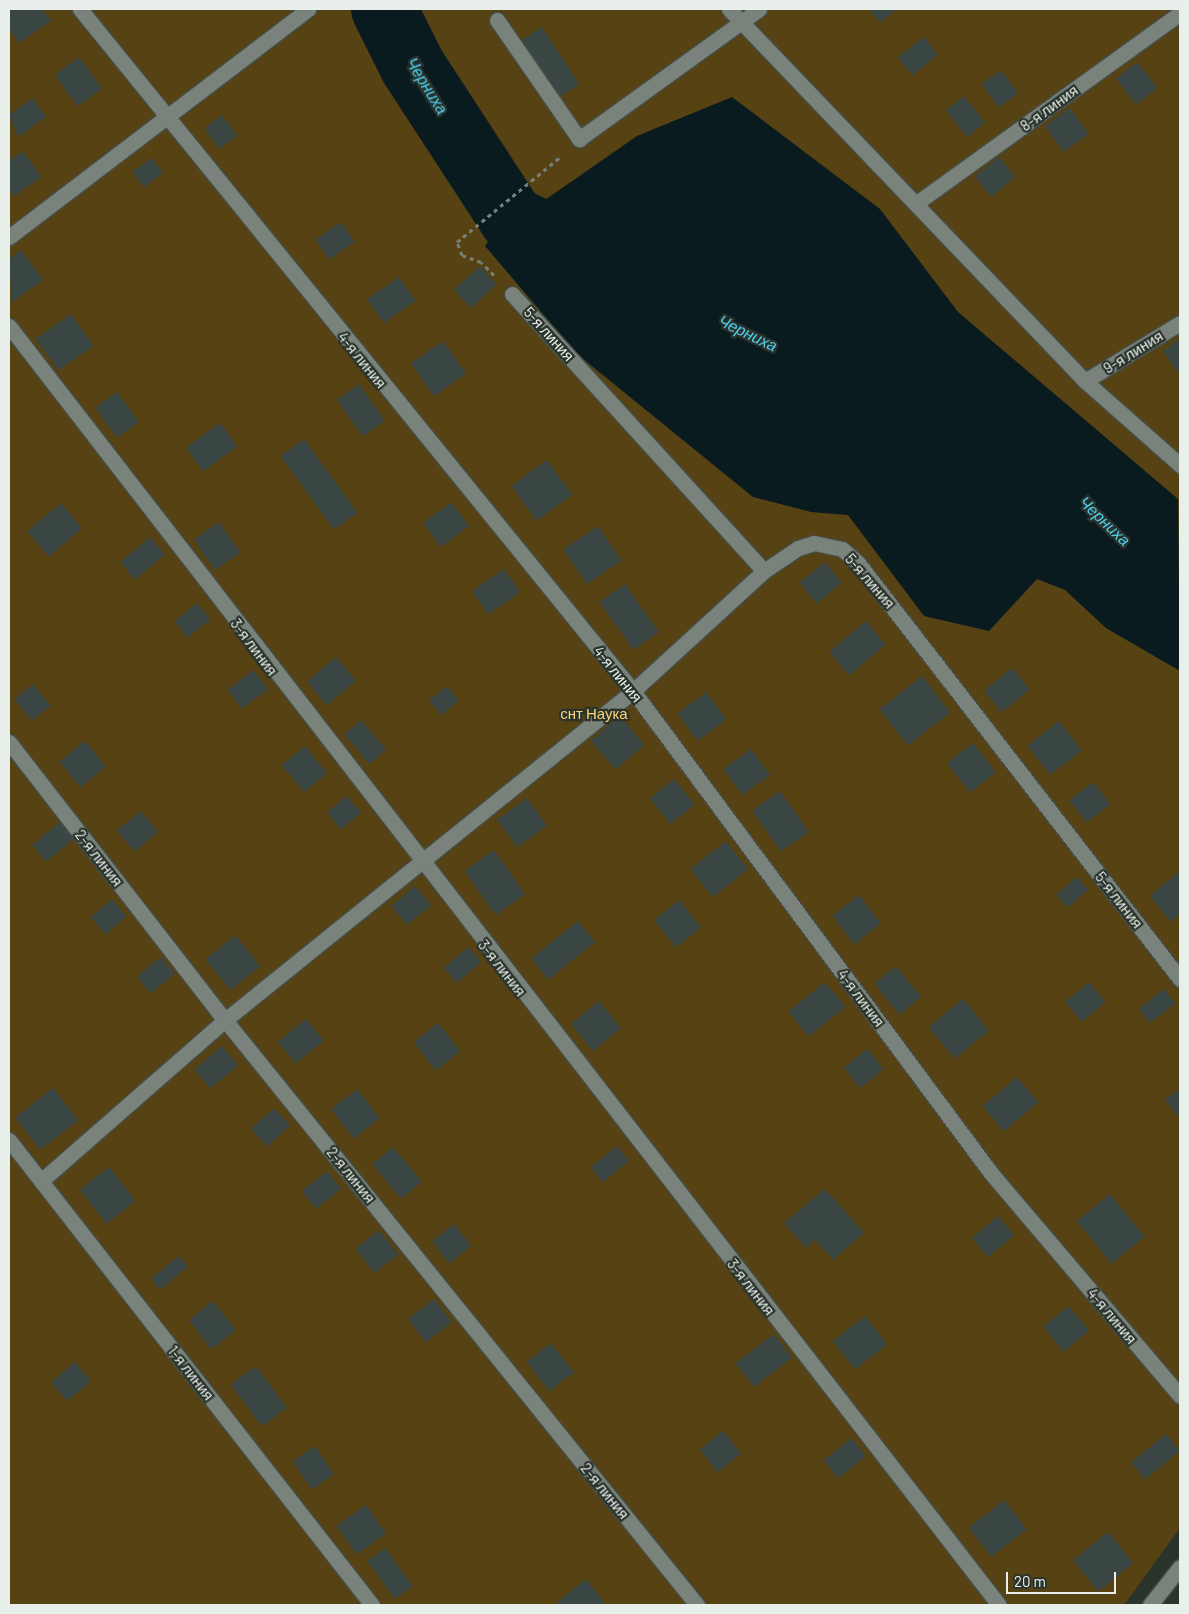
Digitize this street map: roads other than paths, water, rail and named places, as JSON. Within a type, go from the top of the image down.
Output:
[{"type":"lane","name":"4-я линия","points":[[80,9],[167,121],[633,691],[992,1173],[1180,1396]]},
{"type":"lane","points":[[9,237],[167,121],[308,9]]},
{"type":"lane","points":[[729,9],[918,202],[1085,381],[1180,465]]},
{"type":"lane","points":[[497,20],[579,139],[740,21],[760,9]]},
{"type":"lane","name":"8-я линия","points":[[918,202],[1180,13]]},
{"type":"lane","name":"5-я линия","points":[[512,294],[764,571],[798,548],[814,543],[842,549],[858,563],[1180,980]]},
{"type":"lane","name":"9-я линия","points":[[1085,381],[1180,323]]},
{"type":"lane","name":"3-я линия","points":[[9,326],[420,862],[999,1605]]},
{"type":"lane","points":[[41,1182],[225,1020],[633,691],[764,571]]},
{"type":"lane","name":"2-я линия","points":[[9,742],[225,1020],[697,1605]]},
{"type":"lane","name":"1-я линия","points":[[9,1140],[372,1605]]},
{"type":"lane","points":[[1150,1605],[1180,1568]]},
{"type":"water","points":[[732,97],[880,209],[958,312],[1178,499],[1180,671],[1106,628],[1065,590],[1037,579],[989,631],[924,616],[848,515],[811,512],[753,497],[577,354],[485,246],[500,225],[532,209],[637,136]]},
{"type":"waterway","name":"Черниха","points":[[384,9],[413,67],[512,219],[595,259]]},
{"type":"park label","name":"снт Наука","points":[[594,714]]}]
